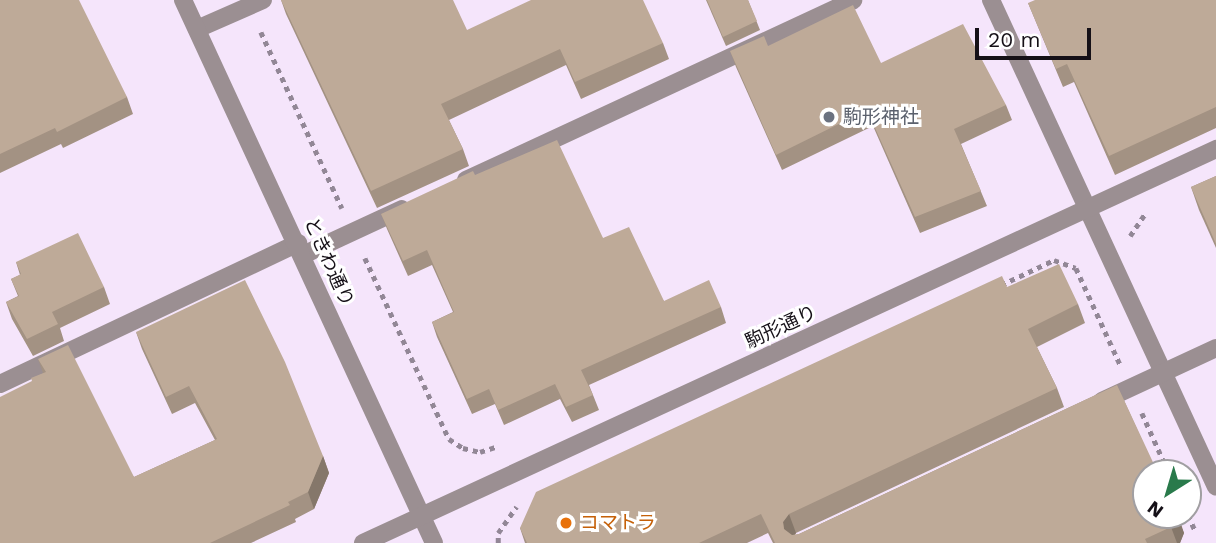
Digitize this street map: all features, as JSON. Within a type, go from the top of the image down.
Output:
[{"type":"street","name":"ときわ通り","points":[[183,0],[434,543]]},
{"type":"street","points":[[197,29],[262,0]]},
{"type":"street","points":[[453,186],[853,0]]},
{"type":"street","points":[[991,0],[1216,487]]},
{"type":"street","name":"駒形通り","points":[[363,543],[1216,149]]},
{"type":"street","points":[[1,380],[300,249],[415,203]]},
{"type":"street","points":[[1082,411],[1216,348]]},
{"type":"path","points":[[1135,248],[1130,236],[1144,215],[1156,209]]},
{"type":"path","points":[[991,289],[1054,260],[1076,268],[1163,459]]},
{"type":"path","points":[[498,543],[498,533],[512,509],[525,503]]},
{"type":"building","points":[[0,0],[79,0],[127,97],[57,132],[55,128],[0,154]]},
{"type":"building","points":[[281,0],[453,0],[467,30],[531,0],[643,0],[663,43],[575,82],[560,49],[441,104],[463,149],[371,191]]},
{"type":"building","points":[[707,0],[748,0],[757,21],[723,37]]},
{"type":"building","points":[[1035,0],[1216,0],[1216,107],[1109,156],[1067,64],[1056,69],[1028,3]]},
{"type":"building","points":[[853,5],[881,63],[963,24],[1006,105],[954,129],[981,191],[915,217],[867,110],[776,155],[730,51],[764,36],[768,46]]},
{"type":"building","points":[[557,140],[603,238],[629,227],[664,301],[709,280],[721,307],[581,370],[593,395],[566,407],[555,384],[498,410],[489,389],[467,399],[432,322],[454,312],[427,250],[403,261],[381,214],[473,171],[475,175]]},
{"type":"building","points":[[1216,176],[1216,244],[1191,187]]},
{"type":"building","points":[[78,233],[104,287],[52,312],[58,324],[27,339],[6,302],[19,296],[11,279],[21,274],[16,262]]},
{"type":"building","points":[[1059,264],[1078,304],[1028,329],[1057,388],[789,514],[783,522],[784,529],[792,535],[799,534],[1117,385],[1151,459],[1132,459],[1132,529],[1167,529],[1145,539],[1147,543],[775,543],[761,514],[699,543],[527,543],[520,528],[536,492],[1002,276],[1007,287]]},
{"type":"building","points":[[245,280],[285,362],[323,456],[308,492],[288,502],[290,505],[210,543],[0,543],[0,397],[46,372],[38,359],[68,345],[134,477],[217,439],[189,386],[166,397],[136,332]]},
{"type":"place","name":"駒形神社","points":[[829,117]]},
{"type":"place","name":"コマトラ","points":[[566,523]]}]
